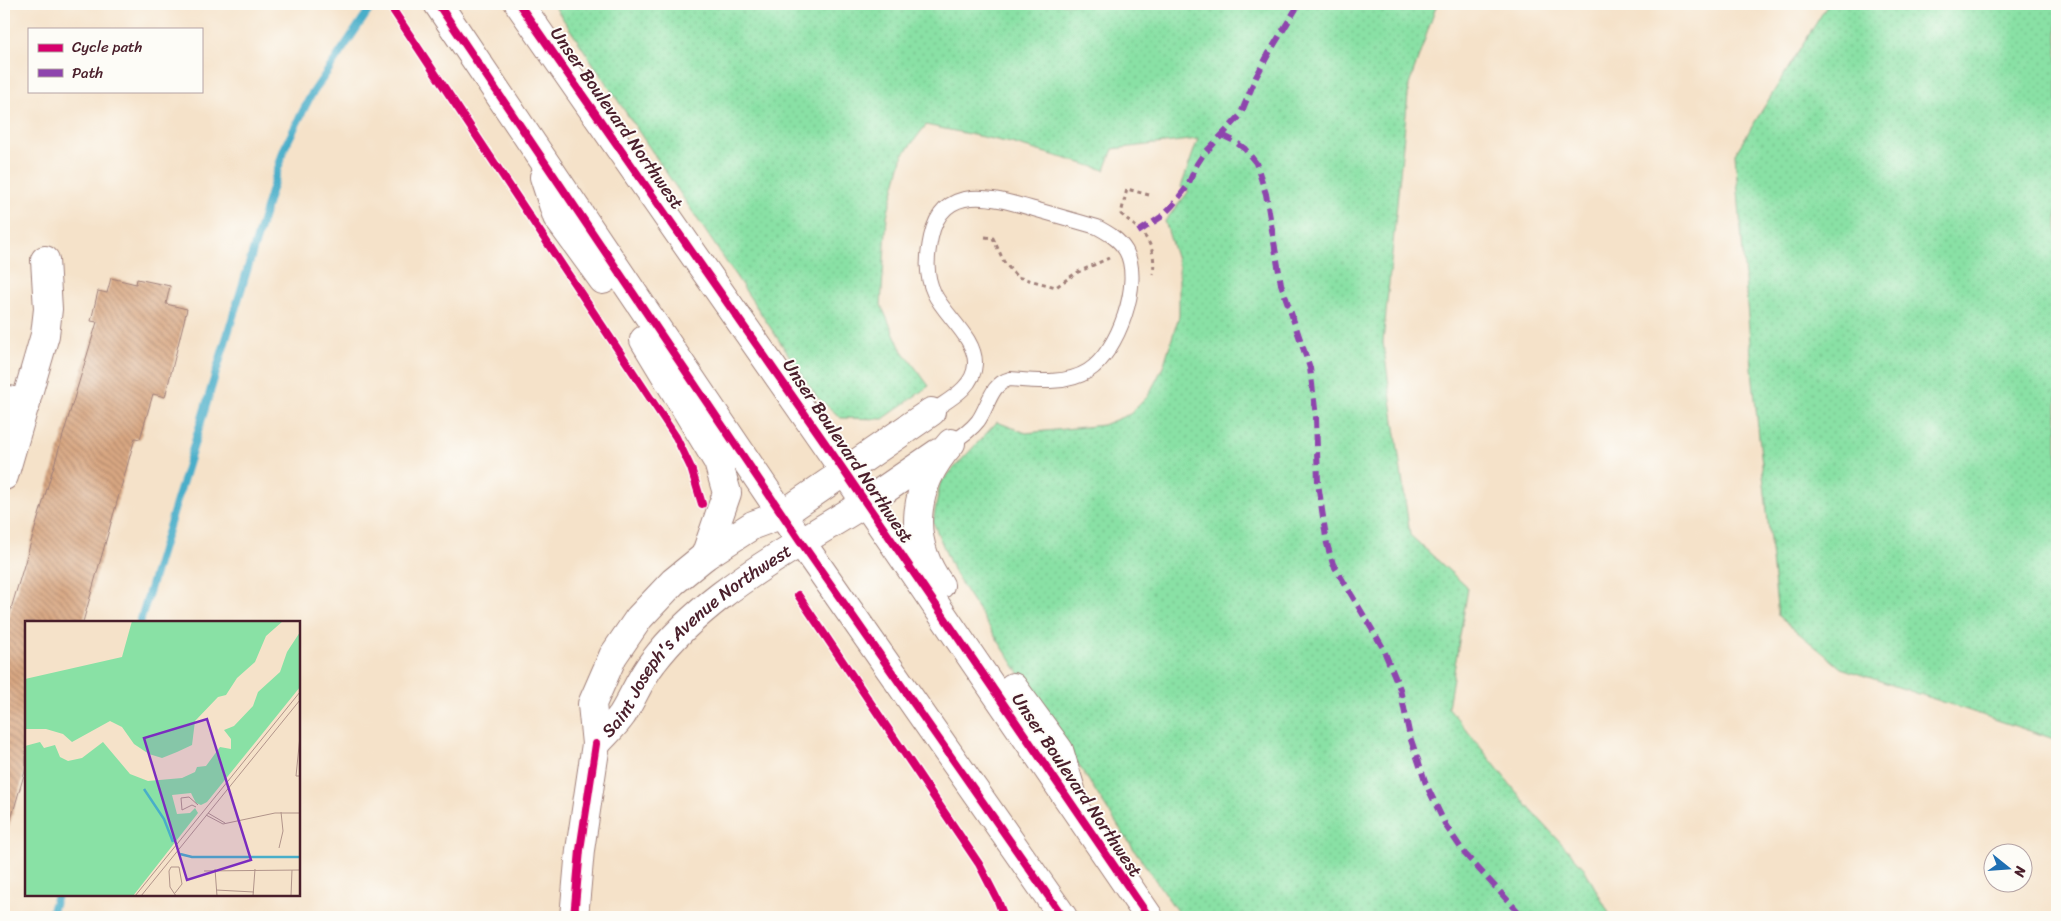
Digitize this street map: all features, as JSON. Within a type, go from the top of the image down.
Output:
[{"type":"main road","points":[[438,4],[801,542],[1063,917]]},
{"type":"main road","name":"Unser Boulevard Northwest","points":[[519,4],[845,472],[1149,917]]},
{"type":"main road","points":[[532,143],[558,216],[639,332],[718,462],[727,493],[705,556]]},
{"type":"main road","points":[[4,476],[15,402],[45,335],[48,309],[45,260]]},
{"type":"main road","name":"Saint Joseph's Avenue Northwest","points":[[574,917],[580,850],[596,744],[592,704],[613,656],[639,618],[673,582],[705,556],[753,525],[783,514],[931,412]]},
{"type":"main road","points":[[951,443],[939,456],[929,472],[919,505],[920,542],[925,560],[934,577],[1059,750],[1079,816]]},
{"type":"main road","name":"Saint Joseph's Avenue Northwest","points":[[596,744],[621,717],[652,663],[684,626],[722,595],[774,558],[865,503],[951,443]]},
{"type":"lane","points":[[931,412],[965,388],[974,372],[974,353],[970,343],[939,302],[931,286],[927,269],[927,258],[935,224],[948,207],[965,198],[974,196],[1002,200],[1097,227],[1119,241],[1130,260],[1131,280],[1121,326],[1098,363],[1089,371],[1076,377],[1062,380],[1010,379],[1003,381],[994,388],[978,421],[966,434],[951,443]]},
{"type":"lane","points":[[974,372],[992,394]]},
{"type":"path","points":[[985,237],[993,238],[1004,262],[1017,276],[1056,287],[1076,273],[1111,256]]},
{"type":"green space","points":[[553,4],[1437,4],[1409,85],[1383,342],[1410,535],[1468,588],[1448,707],[1530,809],[1584,868],[1611,917],[1181,917],[1122,832],[955,574],[933,522],[940,483],[997,422],[1026,433],[1103,425],[1130,414],[1148,396],[1163,367],[1179,316],[1179,267],[1165,221],[1189,191],[1181,187],[1198,139],[1113,149],[1105,170],[1011,143],[926,125],[903,155],[887,216],[881,305],[900,347],[929,386],[883,419],[841,418],[817,397]]},
{"type":"green space","points":[[1828,4],[2057,4],[2057,740],[1841,668],[1778,616],[1753,380],[1735,154]]},
{"type":"building","points":[[111,278],[136,284],[137,279],[170,286],[166,304],[187,309],[165,397],[153,394],[140,439],[135,438],[83,621],[25,621],[25,771],[9,826],[4,825],[4,632],[97,322],[91,321],[98,291],[107,293]]},
{"type":"waterway","points":[[140,621],[284,149],[310,97],[371,7]]},
{"type":"waterway","points":[[50,917],[57,896]]},
{"type":"marked path","points":[[1138,232],[1161,217],[1172,206],[1187,187],[1203,155],[1240,116],[1256,77],[1299,4]]},
{"type":"marked path","points":[[1222,135],[1245,149],[1256,163],[1266,194],[1281,284],[1310,368],[1316,417],[1318,483],[1327,544],[1333,564],[1382,646],[1400,689],[1410,737],[1426,784],[1446,826],[1465,854],[1523,917]]},
{"type":"cycle path","points":[[389,4],[676,437],[691,468],[702,504]]},
{"type":"cycle path","points":[[438,4],[801,542],[1063,917]]},
{"type":"cycle path","points":[[519,4],[825,443],[1149,917]]},
{"type":"cycle path","points":[[798,595],[979,864],[1004,917]]},
{"type":"cycle path","points":[[574,917],[580,850],[596,744]]}]
